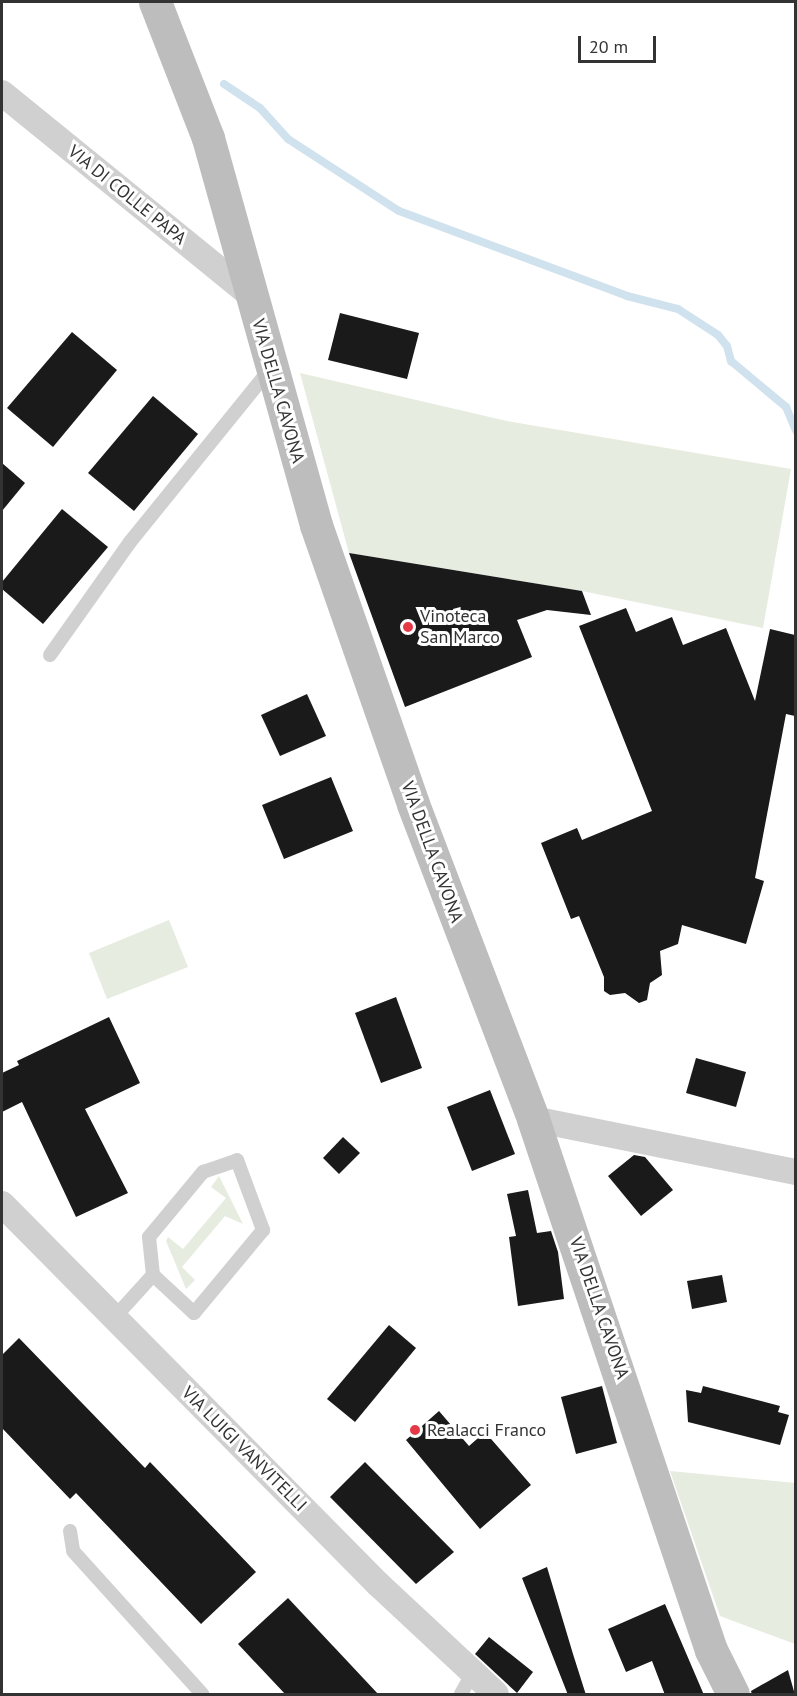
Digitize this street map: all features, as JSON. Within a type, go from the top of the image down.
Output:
[{"type":"main road","name":"VIA DELLA CAVONA","points":[[154,2],[208,138],[316,525],[413,804],[533,1119],[711,1650],[734,1695]]},
{"type":"street","name":"VIA DI COLLE PAPA","points":[[2,93],[252,296]]},
{"type":"street","points":[[533,1119],[795,1172]]},
{"type":"street","name":"VIA LUIGI VANVITELLI","points":[[2,1204],[466,1684],[494,1692]]},
{"type":"lane","points":[[50,656],[130,542],[271,367]]},
{"type":"lane","points":[[114,1318],[153,1275],[149,1238],[203,1172],[237,1160],[262,1230],[194,1313],[153,1275]]},
{"type":"lane","points":[[70,1531],[73,1551],[202,1695]]},
{"type":"shaded area","points":[[300,373],[507,421],[791,469],[763,628],[582,591],[349,553]]},
{"type":"shaded area","points":[[169,920],[188,967],[107,999],[89,953]]},
{"type":"shaded area","points":[[219,1176],[243,1224],[225,1216],[182,1267],[195,1280],[186,1289],[166,1241],[168,1237],[183,1249],[226,1198],[211,1187]]},
{"type":"shaded area","points":[[670,1471],[795,1483],[795,1644],[720,1616]]},
{"type":"building","points":[[340,313],[419,333],[407,379],[328,360]]},
{"type":"building","points":[[72,332],[117,370],[53,447],[7,408]]},
{"type":"building","points":[[153,396],[198,434],[134,511],[88,473]]},
{"type":"building","points":[[2,463],[25,483],[2,511]]},
{"type":"building","points":[[62,509],[108,547],[43,624],[2,589],[2,582]]},
{"type":"building","points":[[349,553],[582,591],[591,615],[547,610],[517,620],[532,657],[405,707]]},
{"type":"building","points":[[626,608],[636,632],[672,617],[683,645],[726,628],[755,701],[770,629],[795,635],[795,716],[786,714],[755,878],[764,881],[746,944],[682,925],[678,944],[660,951],[662,975],[650,983],[647,1000],[639,1003],[625,993],[610,995],[604,991],[604,977],[579,916],[571,919],[541,843],[577,828],[582,840],[652,811],[579,626]]},
{"type":"building","points":[[307,694],[326,736],[280,756],[261,715]]},
{"type":"building","points":[[331,777],[353,831],[284,859],[262,805]]},
{"type":"building","points":[[396,997],[422,1068],[381,1083],[355,1013]]},
{"type":"building","points":[[109,1017],[140,1083],[85,1109],[128,1193],[76,1217],[22,1102],[2,1112],[2,1073],[19,1065],[17,1061]]},
{"type":"building","points":[[696,1058],[746,1072],[736,1107],[686,1093]]},
{"type":"building","points":[[490,1090],[515,1154],[472,1171],[447,1107]]},
{"type":"building","points":[[343,1137],[360,1153],[339,1174],[323,1158]]},
{"type":"building","points":[[634,1155],[645,1157],[673,1190],[641,1216],[608,1176]]},
{"type":"building","points":[[528,1190],[537,1233],[551,1231],[558,1252],[564,1299],[518,1306],[509,1237],[516,1236],[507,1194]]},
{"type":"building","points":[[722,1275],[727,1302],[692,1309],[687,1281]]},
{"type":"building","points":[[389,1325],[416,1348],[355,1422],[327,1399]]},
{"type":"building","points":[[19,1338],[145,1468],[150,1462],[256,1572],[201,1624],[76,1493],[70,1499],[2,1428],[2,1355]]},
{"type":"building","points":[[602,1386],[617,1443],[576,1454],[561,1397]]},
{"type":"building","points":[[703,1386],[780,1406],[778,1412],[789,1415],[780,1445],[688,1422],[686,1390],[701,1393]]},
{"type":"building","points":[[439,1411],[469,1446],[485,1432],[531,1485],[480,1529],[406,1440]]},
{"type":"building","points":[[365,1462],[454,1552],[416,1584],[330,1497]]},
{"type":"building","points":[[547,1567],[586,1695],[568,1695],[522,1578]]},
{"type":"building","points":[[288,1598],[379,1695],[286,1695],[238,1644]]},
{"type":"building","points":[[665,1604],[704,1695],[665,1695],[652,1661],[626,1672],[608,1629]]},
{"type":"building","points":[[489,1637],[533,1672],[517,1693],[475,1654]]},
{"type":"building","points":[[788,1670],[795,1695],[752,1695],[751,1691]]},
{"type":"waterway","points":[[224,84],[260,108],[288,139],[399,211],[627,296],[678,309],[718,335],[727,346],[731,361],[786,407],[796,431]]},
{"type":"place","name":"Vinoteca San Marco","points":[[408,627]]},
{"type":"place","name":"Realacci Franco","points":[[415,1430]]}]
